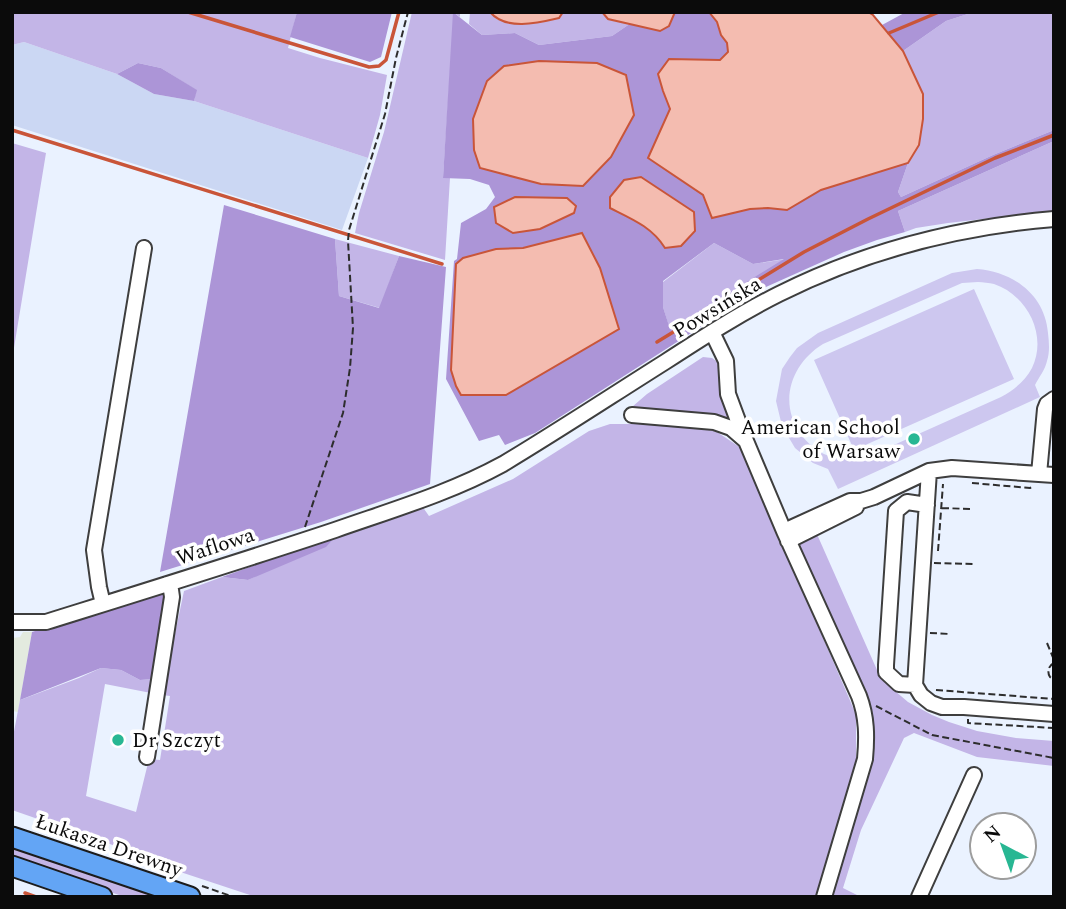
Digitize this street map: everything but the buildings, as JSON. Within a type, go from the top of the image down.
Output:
[{"type":"main road","name":"Łukasza Drewny","points":[[12,837],[190,897]]},
{"type":"main road","points":[[12,866],[102,897]]},
{"type":"street","name":"Powsińska","points":[[428,498],[474,480],[503,464],[712,332],[796,286],[839,267],[918,241],[967,230],[1054,219]]},
{"type":"street","points":[[103,604],[94,550],[144,248]]},
{"type":"street","points":[[712,332],[726,361],[728,394],[746,441],[862,703],[867,735],[865,759],[824,897]]},
{"type":"street","points":[[786,536],[850,501],[868,499],[929,471],[952,468],[1043,477],[1045,409],[1054,399]]},
{"type":"street","points":[[632,415],[714,422],[731,428],[746,441]]},
{"type":"street","points":[[929,471],[934,507],[924,563],[915,685],[921,695],[931,703],[942,706],[1054,714]]},
{"type":"street","name":"Waflowa","points":[[12,622],[46,622],[428,498]]},
{"type":"street","points":[[868,499],[902,507],[934,507]]},
{"type":"street","points":[[902,507],[886,672],[899,684],[915,685]]},
{"type":"street","points":[[147,757],[172,597],[167,584]]},
{"type":"street","points":[[919,897],[974,775]]},
{"type":"path","points":[[301,541],[343,413],[353,328],[349,230],[385,114],[408,12]]},
{"type":"path","points":[[971,483],[1030,488],[1043,477]]},
{"type":"path","points":[[938,551],[934,507],[942,480],[945,481]]},
{"type":"path","points":[[934,507],[970,509]]},
{"type":"path","points":[[931,565],[975,564]]},
{"type":"path","points":[[926,632],[950,634]]},
{"type":"path","points":[[1047,643],[1054,661],[1048,671],[1054,680]]},
{"type":"path","points":[[933,690],[1054,699]]},
{"type":"path","points":[[862,703],[877,706],[932,735],[1054,758]]},
{"type":"path","points":[[969,707],[968,723],[1054,728]]},
{"type":"shaded area","points":[[12,12],[297,12],[288,48],[387,75],[380,115],[368,158],[194,101],[196,90],[161,68],[138,63],[117,74],[24,42],[12,45]]},
{"type":"shaded area","points":[[297,12],[392,12],[381,57],[370,62],[290,37]]},
{"type":"shaded area","points":[[412,12],[460,12],[460,17],[454,13],[443,178],[450,178],[445,260],[355,233],[384,132]]},
{"type":"shaded area","points":[[453,12],[482,35],[515,33],[539,45],[612,36],[631,23],[660,31],[669,26],[675,12],[709,12],[727,43],[728,52],[720,60],[669,59],[663,91],[670,109],[648,158],[703,195],[712,218],[750,209],[787,209],[821,190],[908,163],[898,192],[901,197],[1054,130],[1054,141],[898,211],[905,232],[844,252],[755,292],[535,433],[505,445],[499,435],[479,441],[446,379],[454,261],[457,259],[461,223],[486,209],[495,197],[489,185],[470,179],[443,178]],"holes":[[[714,243],[753,264],[784,259],[670,329],[663,307],[663,281]]]},
{"type":"shaded area","points":[[470,12],[490,12],[498,20],[559,18],[563,12],[602,12],[608,19],[631,23],[612,36],[539,45],[515,33],[482,35],[469,24]]},
{"type":"shaded area","points":[[490,12],[563,12],[559,18],[513,24]]},
{"type":"shaded area","points":[[602,12],[675,12],[669,26],[660,31],[608,19]]},
{"type":"shaded area","points":[[709,12],[868,12],[873,15],[903,51],[923,94],[919,145],[908,163],[821,190],[787,210],[750,209],[712,218],[703,195],[648,158],[670,109],[658,74],[669,59],[720,60],[728,52],[727,43]]},
{"type":"shaded area","points":[[906,12],[974,12],[946,21],[903,51],[882,25]]},
{"type":"shaded area","points":[[974,12],[1054,12],[1054,130],[901,197],[898,192],[908,163],[919,145],[923,94],[903,51],[946,21]]},
{"type":"shaded area","points":[[24,42],[117,74],[154,94],[194,101],[368,158],[342,230],[12,125],[12,45]]},
{"type":"shaded area","points":[[539,61],[597,63],[626,75],[634,115],[611,157],[583,186],[541,184],[480,168],[474,150],[473,119],[487,81],[504,66]]},
{"type":"shaded area","points":[[138,63],[161,68],[197,90],[194,101],[154,94],[117,74]]},
{"type":"shaded area","points":[[1054,141],[1054,211],[948,223],[905,232],[898,211]]},
{"type":"shaded area","points":[[12,143],[46,153],[12,360]]},
{"type":"shaded area","points":[[641,177],[694,212],[695,231],[681,246],[665,248],[648,229],[610,208],[610,197],[624,180]]},
{"type":"shaded area","points":[[515,197],[567,198],[576,206],[574,213],[540,229],[513,233],[496,223],[494,207]]},
{"type":"shaded area","points":[[224,205],[335,239],[339,296],[379,308],[399,256],[446,267],[430,484],[321,522],[160,572]]},
{"type":"shaded area","points":[[582,233],[600,268],[619,329],[506,395],[461,395],[451,370],[456,264],[463,258],[496,249],[523,248]]},
{"type":"shaded area","points":[[335,239],[399,256],[380,308],[339,296]]},
{"type":"shaded area","points":[[714,243],[753,264],[786,259],[670,330],[663,307],[663,282]]},
{"type":"shaded area","points":[[977,269],[991,271],[1015,281],[1034,297],[1046,319],[1049,343],[1046,364],[1035,385],[1040,397],[838,489],[828,469],[813,463],[795,448],[782,426],[776,401],[782,369],[797,348],[818,333],[952,273]],"holes":[[[962,283],[994,284],[1016,297],[1025,307],[1036,330],[1036,355],[1032,368],[1019,385],[1001,397],[867,457],[834,458],[820,452],[806,440],[793,421],[789,396],[796,372],[812,352],[823,344]]]},
{"type":"shaded area","points":[[974,289],[1014,379],[854,450],[814,360]]},
{"type":"shaded area","points":[[703,357],[712,358],[719,363],[723,402],[731,422],[704,414],[632,407],[647,394]]},
{"type":"shaded area","points":[[610,424],[686,424],[717,432],[741,448],[856,715],[856,761],[816,897],[256,897],[126,854],[127,850],[12,810],[12,742],[20,700],[101,668],[121,670],[140,680],[154,679],[151,693],[105,684],[86,796],[136,812],[149,759],[160,760],[170,696],[162,695],[184,591],[222,577],[248,580],[336,536],[422,506],[429,516],[513,479],[589,431]]},
{"type":"shaded area","points":[[816,532],[881,679],[908,702],[949,722],[977,731],[1054,741],[1054,766],[977,757],[914,733],[904,738],[861,830],[843,888],[861,897],[829,897],[872,745],[793,542]]},
{"type":"shaded area","points":[[336,536],[326,547],[248,580],[222,577]]},
{"type":"shaded area","points":[[159,591],[166,594],[154,679],[140,680],[121,670],[101,668],[20,700],[32,632]]},
{"type":"shaded area","points":[[23,632],[32,632],[18,712],[12,711],[12,638],[20,637]]},
{"type":"shaded area","points":[[12,844],[170,897],[125,897],[12,859]]},
{"type":"waterway","points":[[188,12],[369,67],[379,66],[386,60],[399,12]]},
{"type":"waterway","points":[[889,33],[939,12]]},
{"type":"waterway","points":[[12,130],[442,264]]},
{"type":"waterway","points":[[657,342],[804,252],[995,158],[1054,135]]},
{"type":"waterway","points":[[25,893],[36,897]]},
{"type":"place","name":"American School of Warsaw","points":[[914,439]]},
{"type":"place","name":"Dr Szczyt","points":[[118,740]]}]
